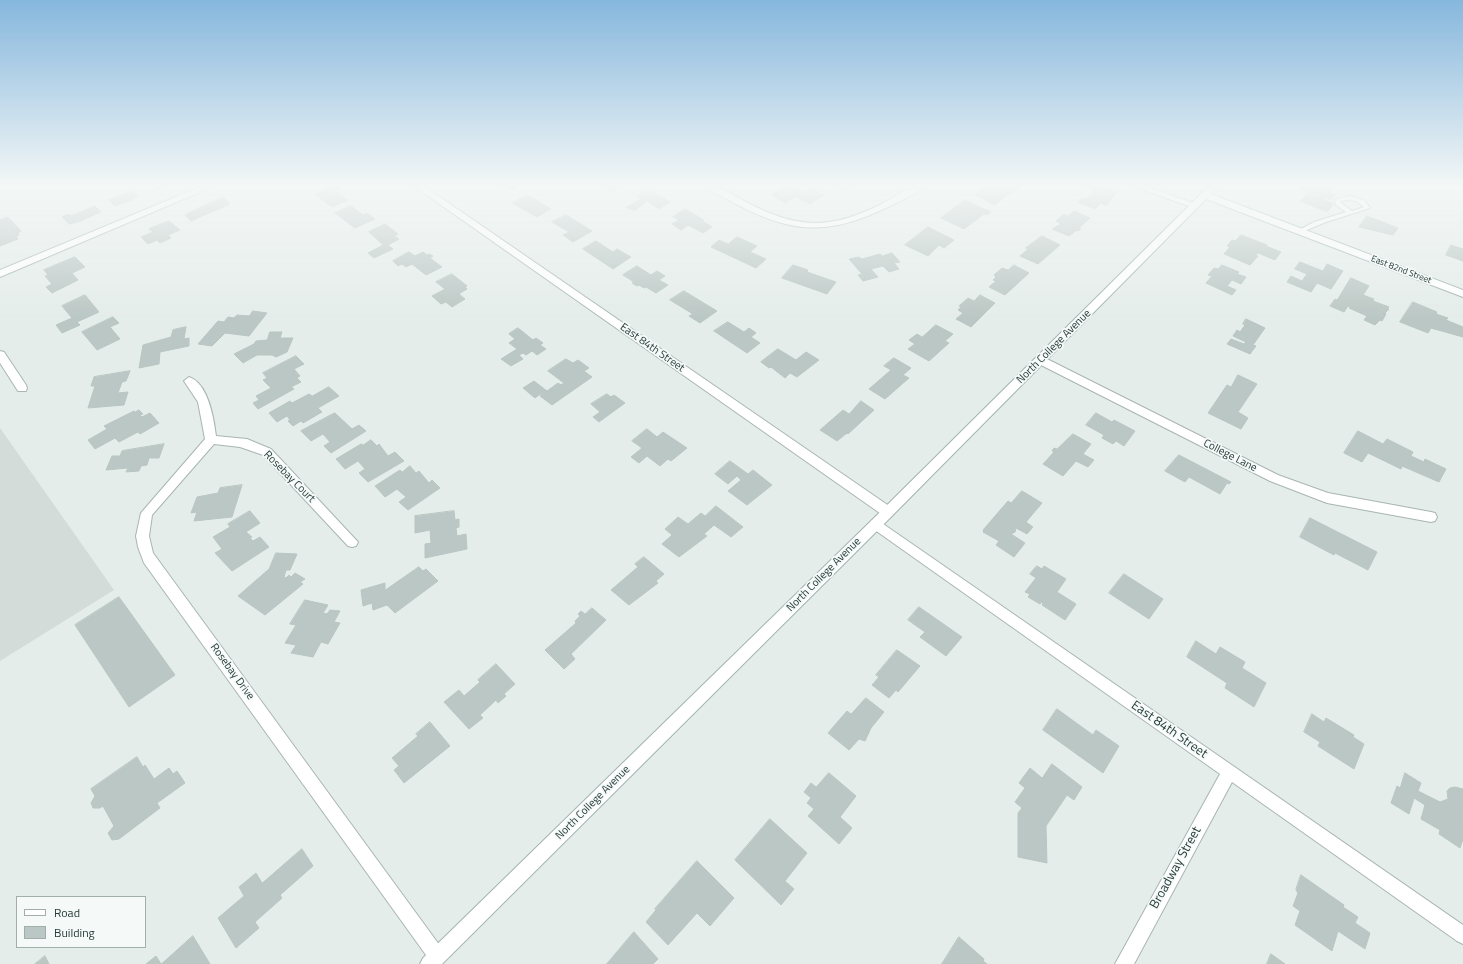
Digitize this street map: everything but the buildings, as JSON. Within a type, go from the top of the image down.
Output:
[{"type":"street","points":[[0,274],[107,229]]},
{"type":"street","name":"East 84th Street","points":[[480,229],[888,512]]},
{"type":"street","name":"North College Avenue","points":[[433,960],[876,524],[1171,229]]},
{"type":"street","name":"East 82nd Street","points":[[1295,229],[1463,294]]},
{"type":"street","points":[[0,355],[22,388]]},
{"type":"street","name":"College Lane","points":[[1041,360],[1274,478],[1300,489],[1327,498],[1431,518]]},
{"type":"street","points":[[189,381],[201,394],[207,406],[211,440]]},
{"type":"street","name":"Rosebay Court","points":[[211,440],[234,440],[256,446],[267,452],[352,542]]},
{"type":"street","name":"Rosebay Drive","points":[[211,440],[147,513],[142,528],[144,548],[154,565],[433,960]]},
{"type":"street","name":"East 84th Street","points":[[876,524],[1463,935]]},
{"type":"street","name":"Broadway Street","points":[[1124,964],[1229,772]]},
{"type":"lane","points":[[1300,231],[1304,229]]},
{"type":"shaded area","points":[[0,428],[114,590],[0,661]]}]
